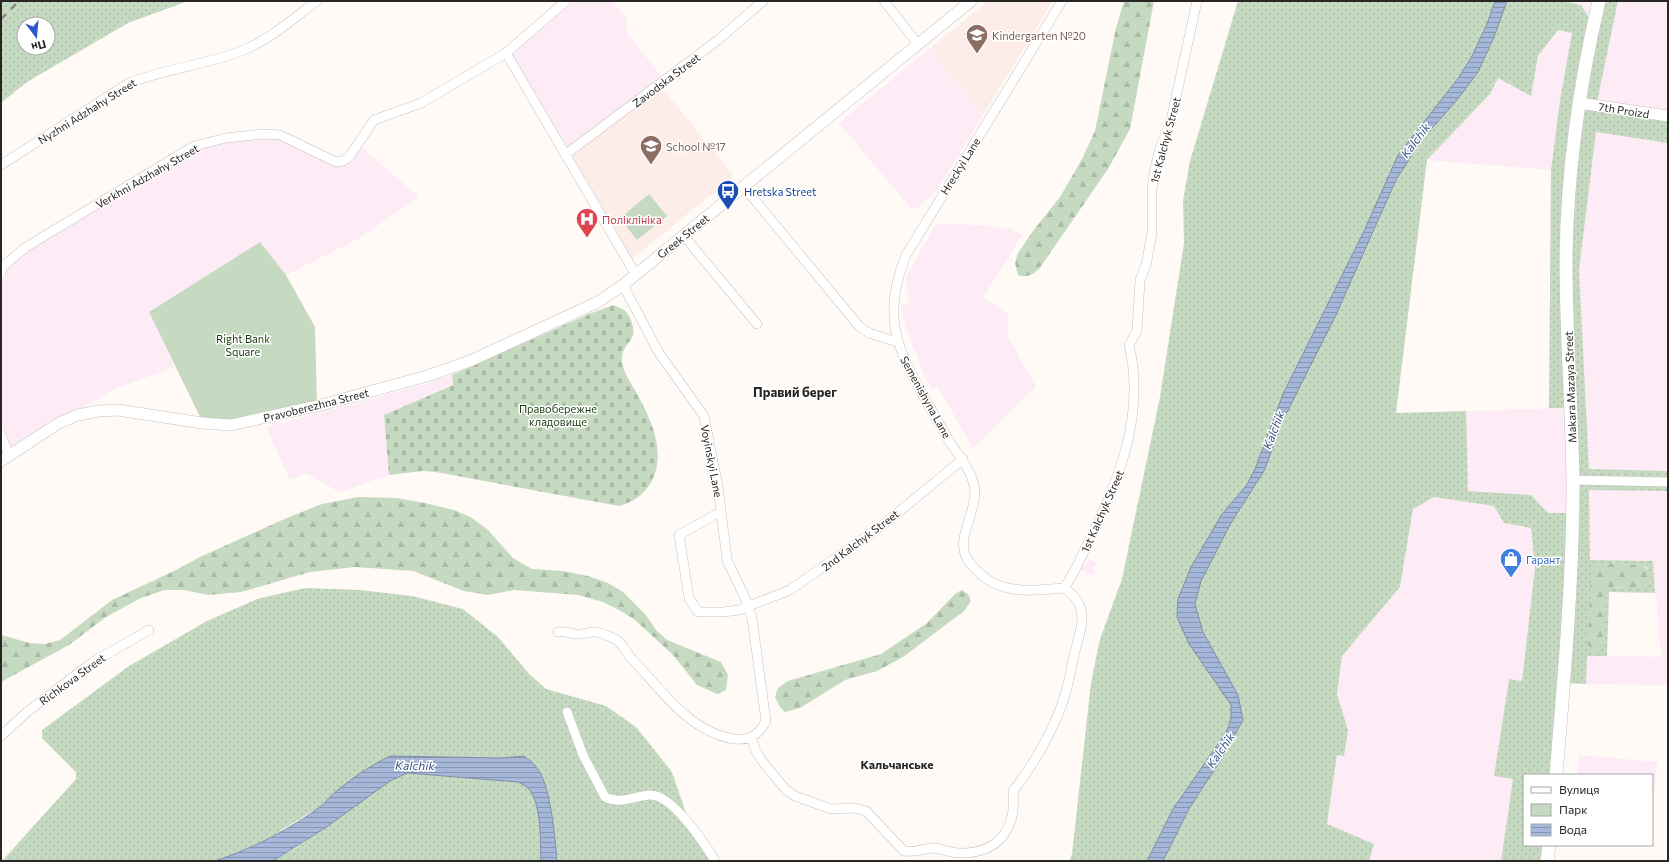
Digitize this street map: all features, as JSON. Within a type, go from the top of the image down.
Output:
[{"type":"main road","name":"Makara Mazaya Street","points":[[1556,774],[1571,554],[1573,480],[1566,261],[1572,160],[1579,103],[1599,1]]},
{"type":"main road","points":[[1547,861],[1549,846]]},
{"type":"street","name":"Nyzhni Adzhahy Street","points":[[1,165],[129,83],[149,75],[223,58],[248,48],[317,1]]},
{"type":"street","name":"Verkhni Adzhahy Street","points":[[1,269],[26,247],[194,146],[226,138],[272,134],[280,135],[336,162],[343,161],[349,157],[374,120],[421,103],[506,53],[566,1]]},
{"type":"street","name":"Zavodska Street","points":[[565,155],[718,40],[763,1]]},
{"type":"street","points":[[884,1],[918,44]]},
{"type":"street","points":[[744,187],[971,1]]},
{"type":"street","name":"Hreckyi Lane","points":[[897,342],[894,324],[894,294],[899,271],[906,255],[1062,1]]},
{"type":"street","name":"1st Kalchyk Street","points":[[1064,588],[1111,495],[1123,463],[1127,447],[1134,390],[1134,366],[1129,346],[1137,331],[1140,280],[1146,265],[1152,234],[1152,190],[1154,173],[1160,148],[1173,113],[1197,1]]},
{"type":"street","points":[[506,53],[636,275]]},
{"type":"street","name":"7th Proizd","points":[[1579,103],[1668,116]]},
{"type":"street","name":"Semenishyna Lane","points":[[744,187],[859,326],[869,334],[897,342],[911,374],[951,443],[963,459],[970,474],[975,490],[975,498],[963,545],[966,558],[988,580],[1004,587],[1022,591],[1064,588]]},
{"type":"street","name":"Greek Street","points":[[623,286],[744,187]]},
{"type":"street","points":[[684,236],[757,324]]},
{"type":"street","name":"Pravoberezhna Street","points":[[5,458],[59,423],[78,415],[98,411],[118,410],[202,423],[231,425],[321,405],[426,376],[470,361],[598,302],[623,286]]},
{"type":"street","name":"Voyinskyi Lane","points":[[623,286],[659,353],[704,416],[718,487],[728,564],[749,607]]},
{"type":"street","points":[[1,434],[5,458]]},
{"type":"street","name":"2nd Kalchyk Street","points":[[721,514],[715,515],[679,535],[690,602],[698,612],[732,612],[749,607],[790,590],[832,562],[884,524],[963,459]]},
{"type":"street","points":[[1573,480],[1668,482]]},
{"type":"street","points":[[751,738],[756,751],[776,780],[786,790],[795,796],[831,809],[855,808],[866,811],[904,852],[930,848],[958,853],[973,852],[990,846],[1000,840],[1010,824],[1013,803],[1012,790],[1030,767],[1058,714],[1065,695],[1079,635],[1082,615],[1075,596],[1064,588]]},
{"type":"street","points":[[558,632],[565,631],[580,634],[594,632],[618,641],[631,658],[669,700],[699,726],[714,734],[734,740],[751,738],[760,731],[766,721],[766,715],[754,629],[749,607]]},
{"type":"street","name":"Richkova Street","points":[[1,736],[27,712],[93,662],[149,630]]},
{"type":"street","points":[[567,712],[583,755],[603,795],[618,801],[650,795],[663,799],[700,836],[715,861]]},
{"type":"street","points":[[946,851],[947,861]]},
{"type":"shaded area","points":[[574,1],[612,1],[626,18],[627,33],[662,77],[567,147],[512,54]]},
{"type":"shaded area","name":"Kindergarten №20","points":[[988,1],[1053,1],[983,115],[929,49]]},
{"type":"shaded area","points":[[1563,1],[1596,1],[1592,23],[1581,5]]},
{"type":"shaded area","points":[[1618,1],[1668,1],[1668,112],[1597,102]]},
{"type":"shaded area","points":[[1558,30],[1572,33],[1560,100],[1551,170],[1427,160],[1490,94],[1498,78],[1531,95],[1538,56]]},
{"type":"shaded area","points":[[929,49],[983,115],[939,187],[918,209],[911,208],[839,123]]},
{"type":"shaded area","name":"School №17","points":[[662,88],[734,176],[632,259],[572,155]]},
{"type":"shaded area","points":[[1596,132],[1668,143],[1668,471],[1589,469],[1579,270]]},
{"type":"shaded area","points":[[262,138],[279,139],[335,166],[361,147],[419,197],[358,239],[286,275],[260,242],[149,312],[175,367],[117,388],[11,449],[1,423],[1,287],[6,270],[28,250],[195,149],[227,142]]},
{"type":"shaded area","points":[[936,224],[984,225],[1001,229],[1010,228],[1022,235],[983,298],[1008,313],[1008,337],[1036,387],[973,448],[937,386],[932,389],[925,377],[905,326],[901,306],[909,304],[906,276]]},
{"type":"shaded area","points":[[452,375],[453,384],[384,415],[389,475],[339,492],[306,473],[290,480],[266,427],[422,385]]},
{"type":"shaded area","points":[[1568,408],[1570,513],[1548,513],[1531,495],[1468,491],[1466,411]]},
{"type":"shaded area","points":[[1589,490],[1668,491],[1668,685],[1586,684],[1587,655],[1661,657],[1653,561],[1590,560]]},
{"type":"shaded area","points":[[1434,497],[1494,506],[1504,523],[1531,528],[1535,568],[1522,681],[1509,679],[1494,776],[1513,779],[1501,861],[1369,861],[1374,844],[1327,824],[1338,755],[1343,756],[1348,730],[1337,694],[1342,656],[1400,587],[1413,509]]},
{"type":"shaded area","points":[[1089,559],[1096,563],[1093,570],[1096,571],[1094,576],[1080,569],[1082,564],[1086,565]]},
{"type":"shaded area","points":[[1579,755],[1657,762],[1654,797],[1653,774],[1577,774]]},
{"type":"green space","points":[[1,1],[188,1],[128,23],[27,82],[1,103]]},
{"type":"green space","points":[[1124,1],[1154,1],[1130,129],[1108,169],[1039,269],[1029,275],[1018,275],[1015,263],[1018,253],[1060,197],[1082,159],[1095,131],[1116,28]]},
{"type":"green space","points":[[1238,1],[1495,1],[1487,24],[1472,56],[1459,77],[1398,155],[1364,231],[1283,394],[1255,469],[1246,486],[1222,514],[1191,567],[1178,599],[1189,644],[1231,705],[1231,718],[1227,731],[1173,809],[1147,861],[1069,861],[1072,854],[1091,683],[1100,639],[1122,579],[1160,397],[1184,243],[1183,201],[1190,161]]},
{"type":"green space","points":[[1507,1],[1563,1],[1581,5],[1592,23],[1576,102],[1568,408],[1549,408],[1551,170],[1560,100],[1572,33],[1558,30],[1538,56],[1531,96],[1498,78],[1490,94],[1427,160],[1396,413],[1466,411],[1468,491],[1531,495],[1548,513],[1570,513],[1553,774],[1523,774],[1523,846],[1546,846],[1544,861],[1501,861],[1513,779],[1494,776],[1509,679],[1522,681],[1535,568],[1531,528],[1504,523],[1494,506],[1434,497],[1413,509],[1400,587],[1342,656],[1337,694],[1348,730],[1344,756],[1337,755],[1327,824],[1374,844],[1369,861],[1163,861],[1190,807],[1221,760],[1242,720],[1238,695],[1203,632],[1195,604],[1201,581],[1231,523],[1264,471],[1284,418],[1370,240],[1396,180],[1420,142],[1457,100],[1478,72],[1494,37]]},
{"type":"green space","points":[[1602,1],[1618,1],[1597,102],[1583,100]]},
{"type":"green space","points":[[1581,107],[1668,120],[1668,143],[1596,132],[1579,270],[1589,469],[1668,471],[1668,491],[1589,490],[1590,560],[1653,561],[1655,593],[1609,592],[1607,656],[1587,656],[1586,684],[1566,683],[1569,261]],"holes":[[[1604,563],[1643,565],[1647,567],[1651,581],[1645,586],[1610,588],[1606,591],[1605,597]]]},
{"type":"green space","points":[[649,194],[667,216],[637,240],[620,218]]},
{"type":"green space","name":"Right Bank Square","points":[[260,242],[286,275],[315,327],[317,405],[276,416],[203,423],[149,312]]},
{"type":"green space","name":"Правобережне кладовище","points":[[613,305],[624,310],[632,321],[633,335],[622,354],[622,362],[626,374],[642,402],[652,425],[657,449],[658,461],[655,473],[650,484],[637,498],[629,503],[619,506],[436,472],[423,471],[389,475],[384,415],[453,385],[452,375],[589,314]]},
{"type":"green space","points":[[358,497],[396,498],[454,510],[472,518],[488,530],[513,558],[532,569],[563,571],[588,576],[608,583],[623,592],[645,614],[657,631],[667,640],[721,662],[728,675],[726,690],[717,694],[697,685],[673,655],[635,620],[603,602],[578,595],[514,590],[488,595],[464,591],[413,571],[355,567],[310,572],[241,592],[208,595],[184,590],[165,590],[141,598],[106,617],[69,645],[1,682],[1,635],[30,643],[45,644],[60,640],[112,600],[200,557],[289,517],[322,504]]},
{"type":"green space","points":[[1604,563],[1643,565],[1649,571],[1651,581],[1648,585],[1637,587],[1617,587],[1606,591],[1604,644],[1602,649],[1594,652],[1590,650],[1588,644],[1591,573],[1596,566]]},
{"type":"green space","points":[[305,588],[360,590],[412,596],[463,609],[498,637],[529,674],[546,689],[606,706],[636,727],[672,772],[692,831],[711,861],[557,861],[552,813],[546,787],[536,766],[524,756],[502,758],[390,756],[338,790],[321,806],[269,838],[215,861],[2,861],[76,779],[76,772],[42,738],[42,730],[129,666],[207,621],[257,599]]},
{"type":"green space","points":[[962,590],[968,594],[971,601],[964,611],[903,657],[877,671],[845,680],[800,708],[785,712],[780,707],[775,697],[778,688],[788,681],[881,654],[927,623],[956,593]]},
{"type":"green space","points":[[407,773],[518,782],[525,786],[529,789],[536,804],[540,834],[541,861],[273,861],[307,840],[372,793]]},
{"type":"water","name":"Kalchik","points":[[1495,1],[1507,1],[1494,37],[1478,72],[1457,100],[1420,142],[1396,180],[1335,317],[1284,418],[1264,471],[1231,523],[1201,581],[1195,604],[1203,632],[1238,695],[1243,720],[1221,760],[1190,807],[1163,861],[1147,861],[1173,809],[1227,731],[1231,718],[1231,705],[1189,644],[1177,617],[1178,599],[1191,567],[1222,514],[1246,486],[1255,469],[1283,394],[1364,231],[1398,155],[1459,77],[1472,56],[1487,24]]},
{"type":"water","name":"Kalchik","points":[[390,756],[502,758],[524,756],[536,766],[546,787],[552,813],[557,861],[541,861],[540,824],[536,805],[529,789],[524,785],[518,782],[407,773],[390,781],[325,828],[273,861],[215,861],[256,845],[284,830],[321,806],[336,791],[351,780]]},
{"type":"railway","points":[[1,19],[19,1]]},
{"type":"place","name":"Kindergarten №20","points":[[977,54]]},
{"type":"place","name":"School №17","points":[[651,166]]},
{"type":"place","name":"Hretska Street","points":[[728,210]]},
{"type":"place","name":"Поліклініка","points":[[587,238]]},
{"type":"place","name":"Гарант","points":[[1511,578]]},
{"type":"district","name":"Правий берег","points":[[795,392]]},
{"type":"district","name":"Кальчанське","points":[[897,764]]}]
